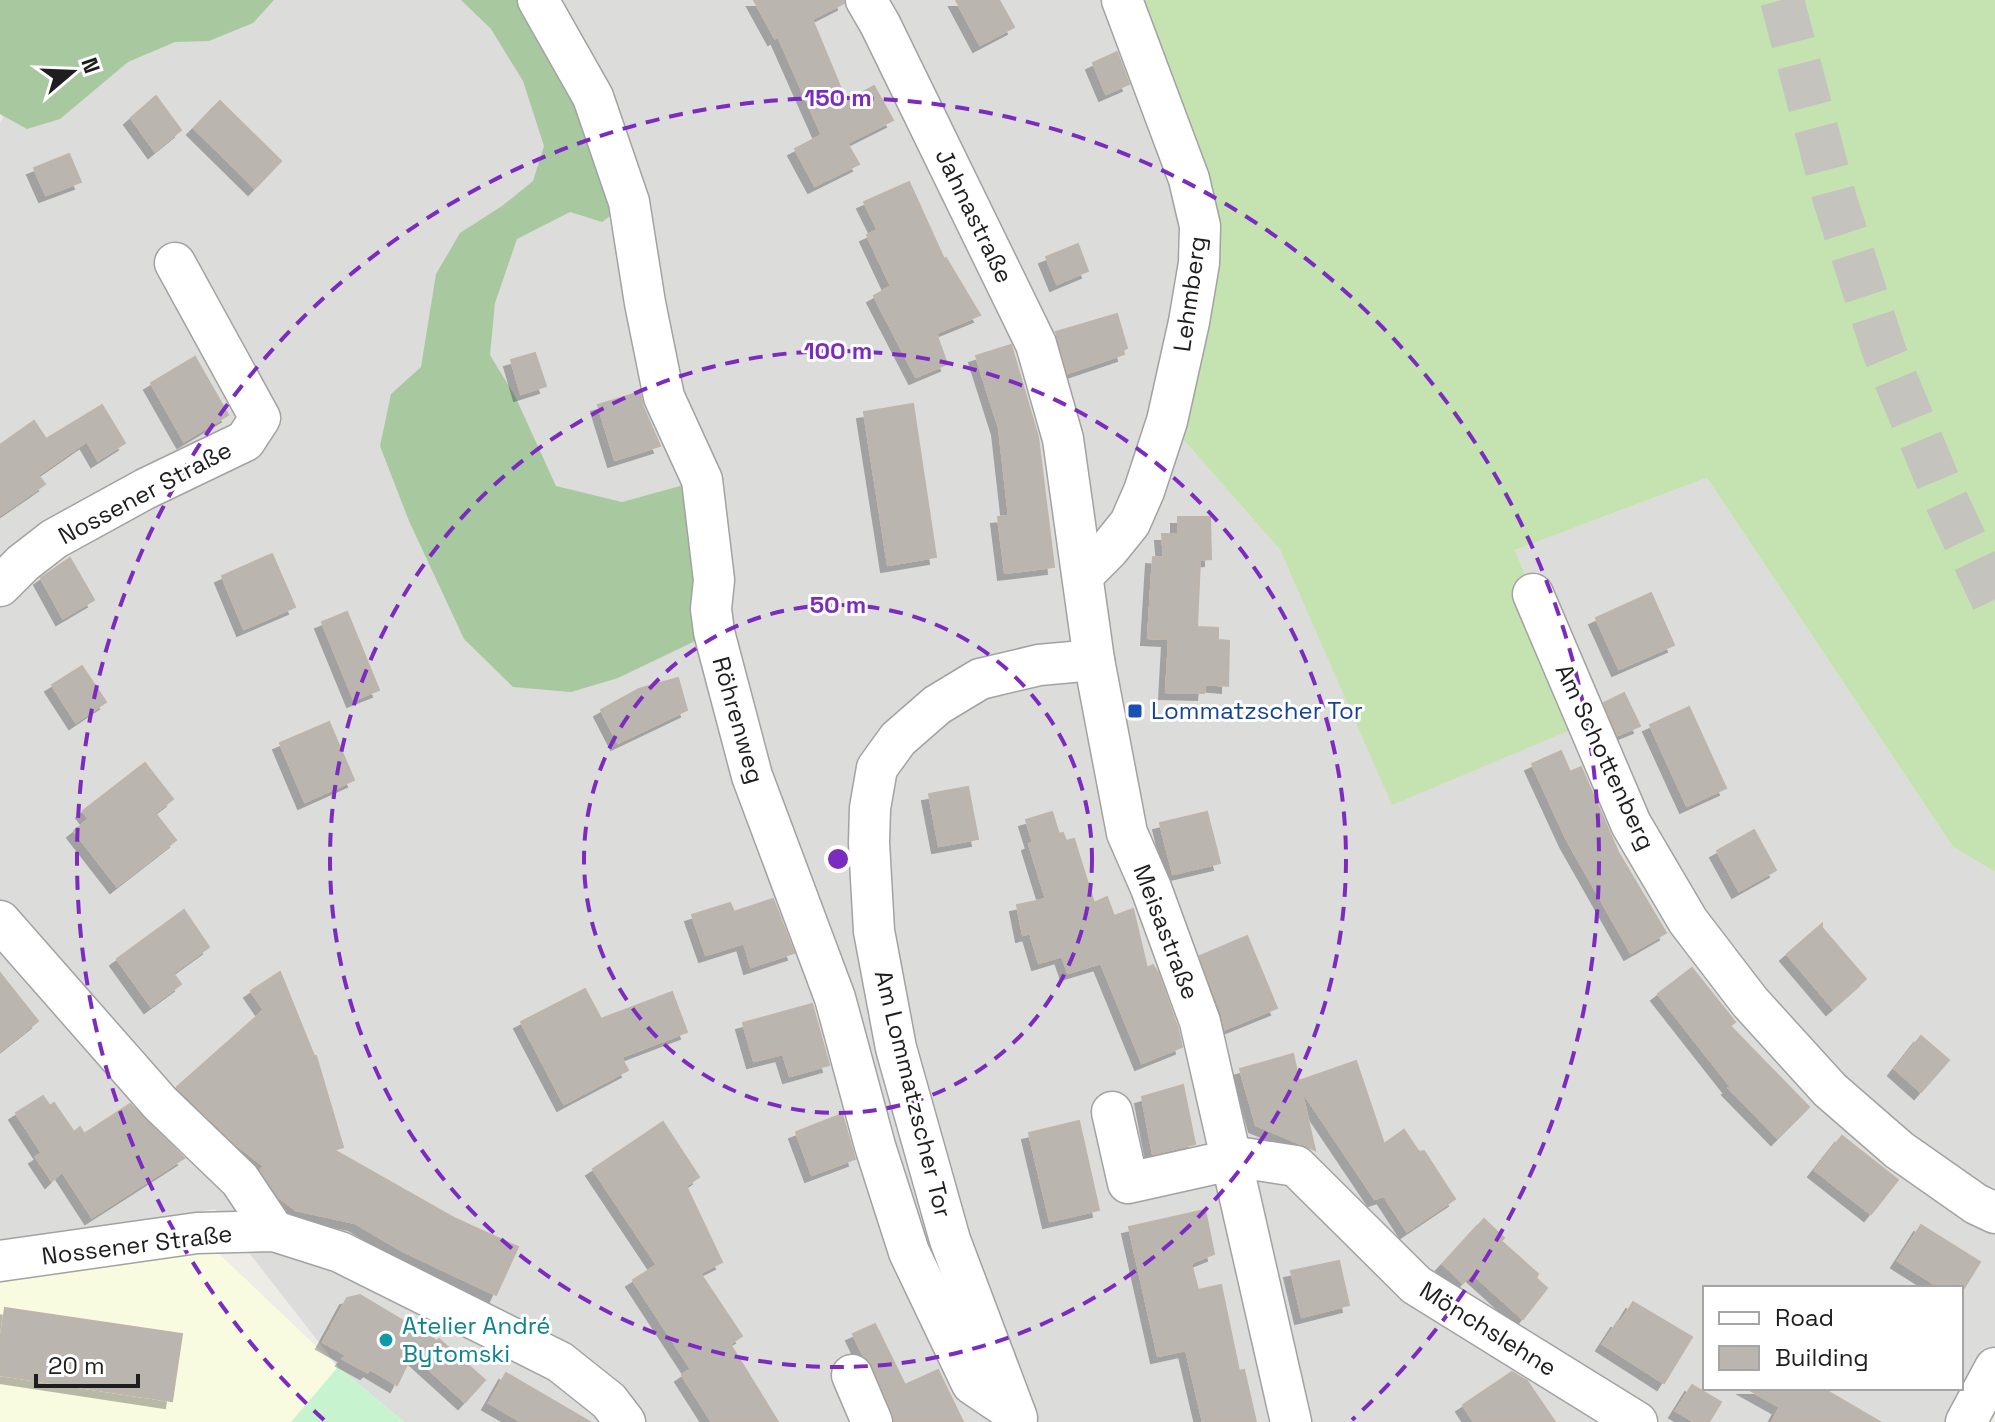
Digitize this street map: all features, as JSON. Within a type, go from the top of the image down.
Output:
[{"type":"street","name":"Röhrenweg","points":[[538,0],[593,97],[629,202],[664,397],[702,480],[714,580],[711,609],[714,632],[740,733],[752,776],[835,998],[875,1146],[909,1252],[972,1384],[1016,1417]]},
{"type":"street","name":"Jahnastraße","points":[[866,0],[1036,344],[1063,439]]},
{"type":"street","name":"Lehmberg","points":[[1083,575],[1130,523],[1144,491],[1167,421],[1199,263],[1200,226],[1189,179],[1122,0]]},
{"type":"street","name":"Nossener Straße","points":[[0,586],[54,539],[145,489],[245,441],[260,418],[175,263]]},
{"type":"street","name":"Meisastraße","points":[[1063,439],[1094,660],[1127,833],[1151,888],[1200,1022],[1291,1422]]},
{"type":"street","name":"Am Schottenberg","points":[[1533,594],[1631,824],[1688,921],[1750,1002],[1830,1090],[1899,1150],[1976,1204],[1995,1213]]},
{"type":"street","name":"Am Lommatzscher Tor","points":[[1016,1417],[950,1240],[896,1048],[874,931],[870,808],[877,768],[898,739],[937,705],[980,679],[1039,665],[1094,660]]},
{"type":"street","name":"Nossener Straße","points":[[0,921],[160,1103],[240,1180],[274,1231]]},
{"type":"street","points":[[1112,1112],[1128,1183],[1231,1158]]},
{"type":"street","name":"Mönchslehne","points":[[1231,1158],[1296,1166],[1416,1285],[1637,1422]]},
{"type":"street","name":"Nossener Straße","points":[[0,1261],[197,1233],[274,1231],[340,1252],[560,1362],[609,1401],[625,1422]]},
{"type":"street","points":[[1966,1422],[1995,1368]]},
{"type":"street","points":[[852,1375],[872,1422]]},
{"type":"shaded area","points":[[0,0],[1122,0],[1189,179],[1167,421],[1280,550],[1392,804],[1587,722],[1515,550],[1707,478],[1953,847],[1995,872],[1995,1368],[1966,1422],[404,1422],[338,1367],[215,1209],[0,1243],[0,123],[3,117],[0,114]]},
{"type":"shaded area","points":[[197,1233],[338,1367],[404,1422],[0,1422],[0,1261]]},
{"type":"green space","points":[[0,0],[274,0],[253,23],[209,41],[175,42],[128,62],[60,119],[27,129],[0,114]]},
{"type":"green space","points":[[461,0],[538,0],[629,202],[602,222],[570,212],[517,239],[495,303],[490,355],[515,396],[556,486],[622,502],[702,480],[714,632],[618,678],[571,692],[513,687],[464,639],[409,521],[380,446],[391,394],[421,367],[436,274],[460,233],[533,181],[544,146],[523,81],[491,29]]},
{"type":"green space","points":[[1122,0],[1995,0],[1995,872],[1953,847],[1707,478],[1515,550],[1587,723],[1392,805],[1280,550],[1167,421],[1199,263]]},
{"type":"green space","points":[[338,1367],[404,1422],[291,1422]]},
{"type":"building","points":[[754,0],[843,0],[844,3],[812,19],[846,101],[874,86],[893,120],[847,143],[859,164],[815,186],[795,149],[822,135],[778,36],[775,38]]},
{"type":"building","points":[[956,0],[999,0],[1014,27],[980,45]]},
{"type":"building","points":[[1117,52],[1129,84],[1106,94],[1093,63]]},
{"type":"building","points":[[156,96],[181,130],[155,151],[131,118]]},
{"type":"building","points":[[220,101],[281,161],[255,188],[194,128]]},
{"type":"building","points":[[69,154],[81,182],[46,195],[34,168]]},
{"type":"building","points":[[909,182],[944,259],[980,315],[936,333],[947,364],[916,377],[874,296],[891,286],[867,235],[878,230],[864,202]]},
{"type":"building","points":[[1078,244],[1088,271],[1057,284],[1046,257]]},
{"type":"building","points":[[1117,314],[1127,348],[1123,350],[1124,354],[1068,373],[1056,332]]},
{"type":"building","points":[[1011,345],[1038,437],[1054,567],[1005,573],[998,517],[1009,516],[999,428],[976,356]]},
{"type":"building","points":[[535,353],[546,386],[521,394],[511,360]]},
{"type":"building","points":[[195,357],[228,415],[184,441],[151,383]]},
{"type":"building","points":[[640,392],[660,446],[615,460],[598,405]]},
{"type":"building","points":[[913,404],[936,557],[888,565],[864,412]]},
{"type":"building","points":[[102,405],[125,443],[98,460],[87,441],[38,475],[45,484],[0,515],[0,445],[34,421],[46,439]]},
{"type":"building","points":[[1178,517],[1210,517],[1211,559],[1200,560],[1197,627],[1218,628],[1218,640],[1229,641],[1228,686],[1205,684],[1204,693],[1166,692],[1169,639],[1148,638],[1153,557],[1164,558],[1162,534],[1178,534]]},
{"type":"building","points":[[272,554],[295,607],[244,629],[222,576]]},
{"type":"building","points":[[70,558],[94,600],[63,618],[41,578]]},
{"type":"building","points":[[1651,593],[1674,645],[1619,669],[1596,618]]},
{"type":"building","points":[[347,612],[379,690],[354,700],[322,622]]},
{"type":"building","points":[[82,666],[106,702],[76,722],[52,685]]},
{"type":"building","points":[[678,678],[687,710],[618,743],[601,710],[639,689]]},
{"type":"building","points":[[1624,693],[1640,726],[1618,735],[1604,703]]},
{"type":"building","points":[[1689,707],[1726,788],[1687,806],[1650,725]]},
{"type":"building","points":[[329,722],[354,780],[305,802],[280,743]]},
{"type":"building","points":[[1561,751],[1570,772],[1581,767],[1618,852],[1666,933],[1631,953],[1567,840],[1532,764]]},
{"type":"building","points":[[145,763],[173,799],[155,813],[176,840],[117,886],[74,831],[89,819],[83,811]]},
{"type":"building","points":[[968,787],[978,839],[939,846],[929,794]]},
{"type":"building","points":[[1052,812],[1059,834],[1063,833],[1066,841],[1074,839],[1094,903],[1107,897],[1114,916],[1133,909],[1147,968],[1153,965],[1158,973],[1182,1047],[1142,1063],[1101,963],[1068,973],[1062,956],[1039,963],[1030,933],[1023,935],[1017,905],[1046,899],[1029,844],[1033,842],[1026,820]]},
{"type":"building","points":[[1207,812],[1220,863],[1173,874],[1160,823]]},
{"type":"building","points":[[1754,830],[1776,870],[1739,891],[1717,851]]},
{"type":"building","points":[[773,899],[794,953],[751,967],[744,943],[706,955],[692,915],[730,903],[734,912]]},
{"type":"building","points":[[184,910],[209,947],[173,973],[181,984],[151,1006],[117,959]]},
{"type":"building","points":[[1822,924],[1822,928],[1866,979],[1833,1008],[1787,954]]},
{"type":"building","points":[[1247,936],[1277,1008],[1225,1029],[1200,956]]},
{"type":"building","points":[[1692,968],[1735,1022],[1730,1026],[1809,1107],[1778,1138],[1729,1088],[1658,994]]},
{"type":"building","points":[[280,972],[316,1056],[343,1147],[334,1150],[456,1219],[518,1247],[496,1295],[403,1251],[355,1223],[296,1210],[280,1198],[261,1170],[264,1166],[237,1145],[177,1087],[264,1010],[251,991]]},
{"type":"building","points":[[0,973],[38,1021],[0,1051]]},
{"type":"building","points":[[585,989],[601,1019],[672,992],[687,1032],[621,1057],[628,1070],[564,1104],[521,1022]]},
{"type":"building","points":[[812,1004],[829,1065],[790,1076],[783,1054],[754,1061],[743,1023]]},
{"type":"building","points":[[1921,1036],[1949,1060],[1921,1092],[1895,1069]]},
{"type":"building","points":[[1293,1054],[1299,1081],[1356,1061],[1384,1144],[1404,1130],[1419,1152],[1424,1151],[1455,1199],[1407,1231],[1384,1196],[1375,1199],[1301,1089],[1315,1150],[1256,1125],[1240,1069]]},
{"type":"building","points":[[1183,1085],[1195,1144],[1153,1154],[1142,1097]]},
{"type":"building","points":[[43,1096],[50,1106],[54,1103],[74,1132],[80,1127],[84,1134],[130,1104],[184,1158],[92,1217],[62,1171],[52,1181],[36,1157],[42,1153],[16,1113]]},
{"type":"building","points":[[842,1114],[855,1159],[812,1175],[796,1132]]},
{"type":"building","points":[[1079,1121],[1099,1210],[1050,1221],[1029,1133]]},
{"type":"building","points":[[663,1122],[699,1177],[686,1186],[722,1262],[700,1273],[742,1336],[730,1344],[778,1422],[712,1422],[682,1375],[691,1369],[633,1280],[657,1265],[593,1169]]},
{"type":"building","points":[[1842,1136],[1898,1180],[1871,1214],[1815,1170]]},
{"type":"building","points":[[1205,1210],[1214,1254],[1191,1263],[1198,1290],[1221,1285],[1239,1371],[1244,1370],[1256,1422],[1203,1422],[1186,1350],[1158,1356],[1129,1227]]},
{"type":"building","points":[[1484,1219],[1504,1238],[1501,1241],[1538,1274],[1536,1278],[1547,1288],[1523,1319],[1472,1273],[1463,1283],[1443,1264]]},
{"type":"building","points":[[1921,1225],[1980,1262],[1963,1288],[1938,1286],[1898,1261]]},
{"type":"building","points":[[1339,1261],[1349,1305],[1302,1317],[1291,1271]]},
{"type":"building","points":[[360,1295],[437,1341],[439,1339],[485,1380],[465,1402],[412,1354],[397,1385],[370,1369],[367,1372],[343,1359],[346,1355],[323,1342],[347,1298]]},
{"type":"building","points":[[1633,1302],[1692,1337],[1664,1383],[1603,1344]]},
{"type":"building","points":[[5,1308],[182,1334],[172,1401],[0,1375],[0,1342]]},
{"type":"building","points":[[875,1324],[905,1385],[938,1370],[963,1422],[895,1422],[873,1366],[863,1355],[853,1334]]},
{"type":"building","points":[[1512,1372],[1527,1381],[1555,1422],[1474,1422],[1463,1405]]},
{"type":"building","points":[[506,1373],[590,1422],[522,1422],[489,1403]]},
{"type":"building","points":[[1692,1385],[1721,1402],[1709,1422],[1695,1422],[1676,1411]]},
{"type":"building","points":[[1750,1390],[1825,1390],[1880,1422],[1772,1422],[1780,1407]]},
{"type":"tunnel","points":[[1782,0],[1835,200],[1884,351],[1944,496],[1995,604]]},
{"type":"place","name":"Lommatzscher Tor","points":[[1135,711]]},
{"type":"place","name":"Atelier André Bytomski","points":[[386,1340]]}]
